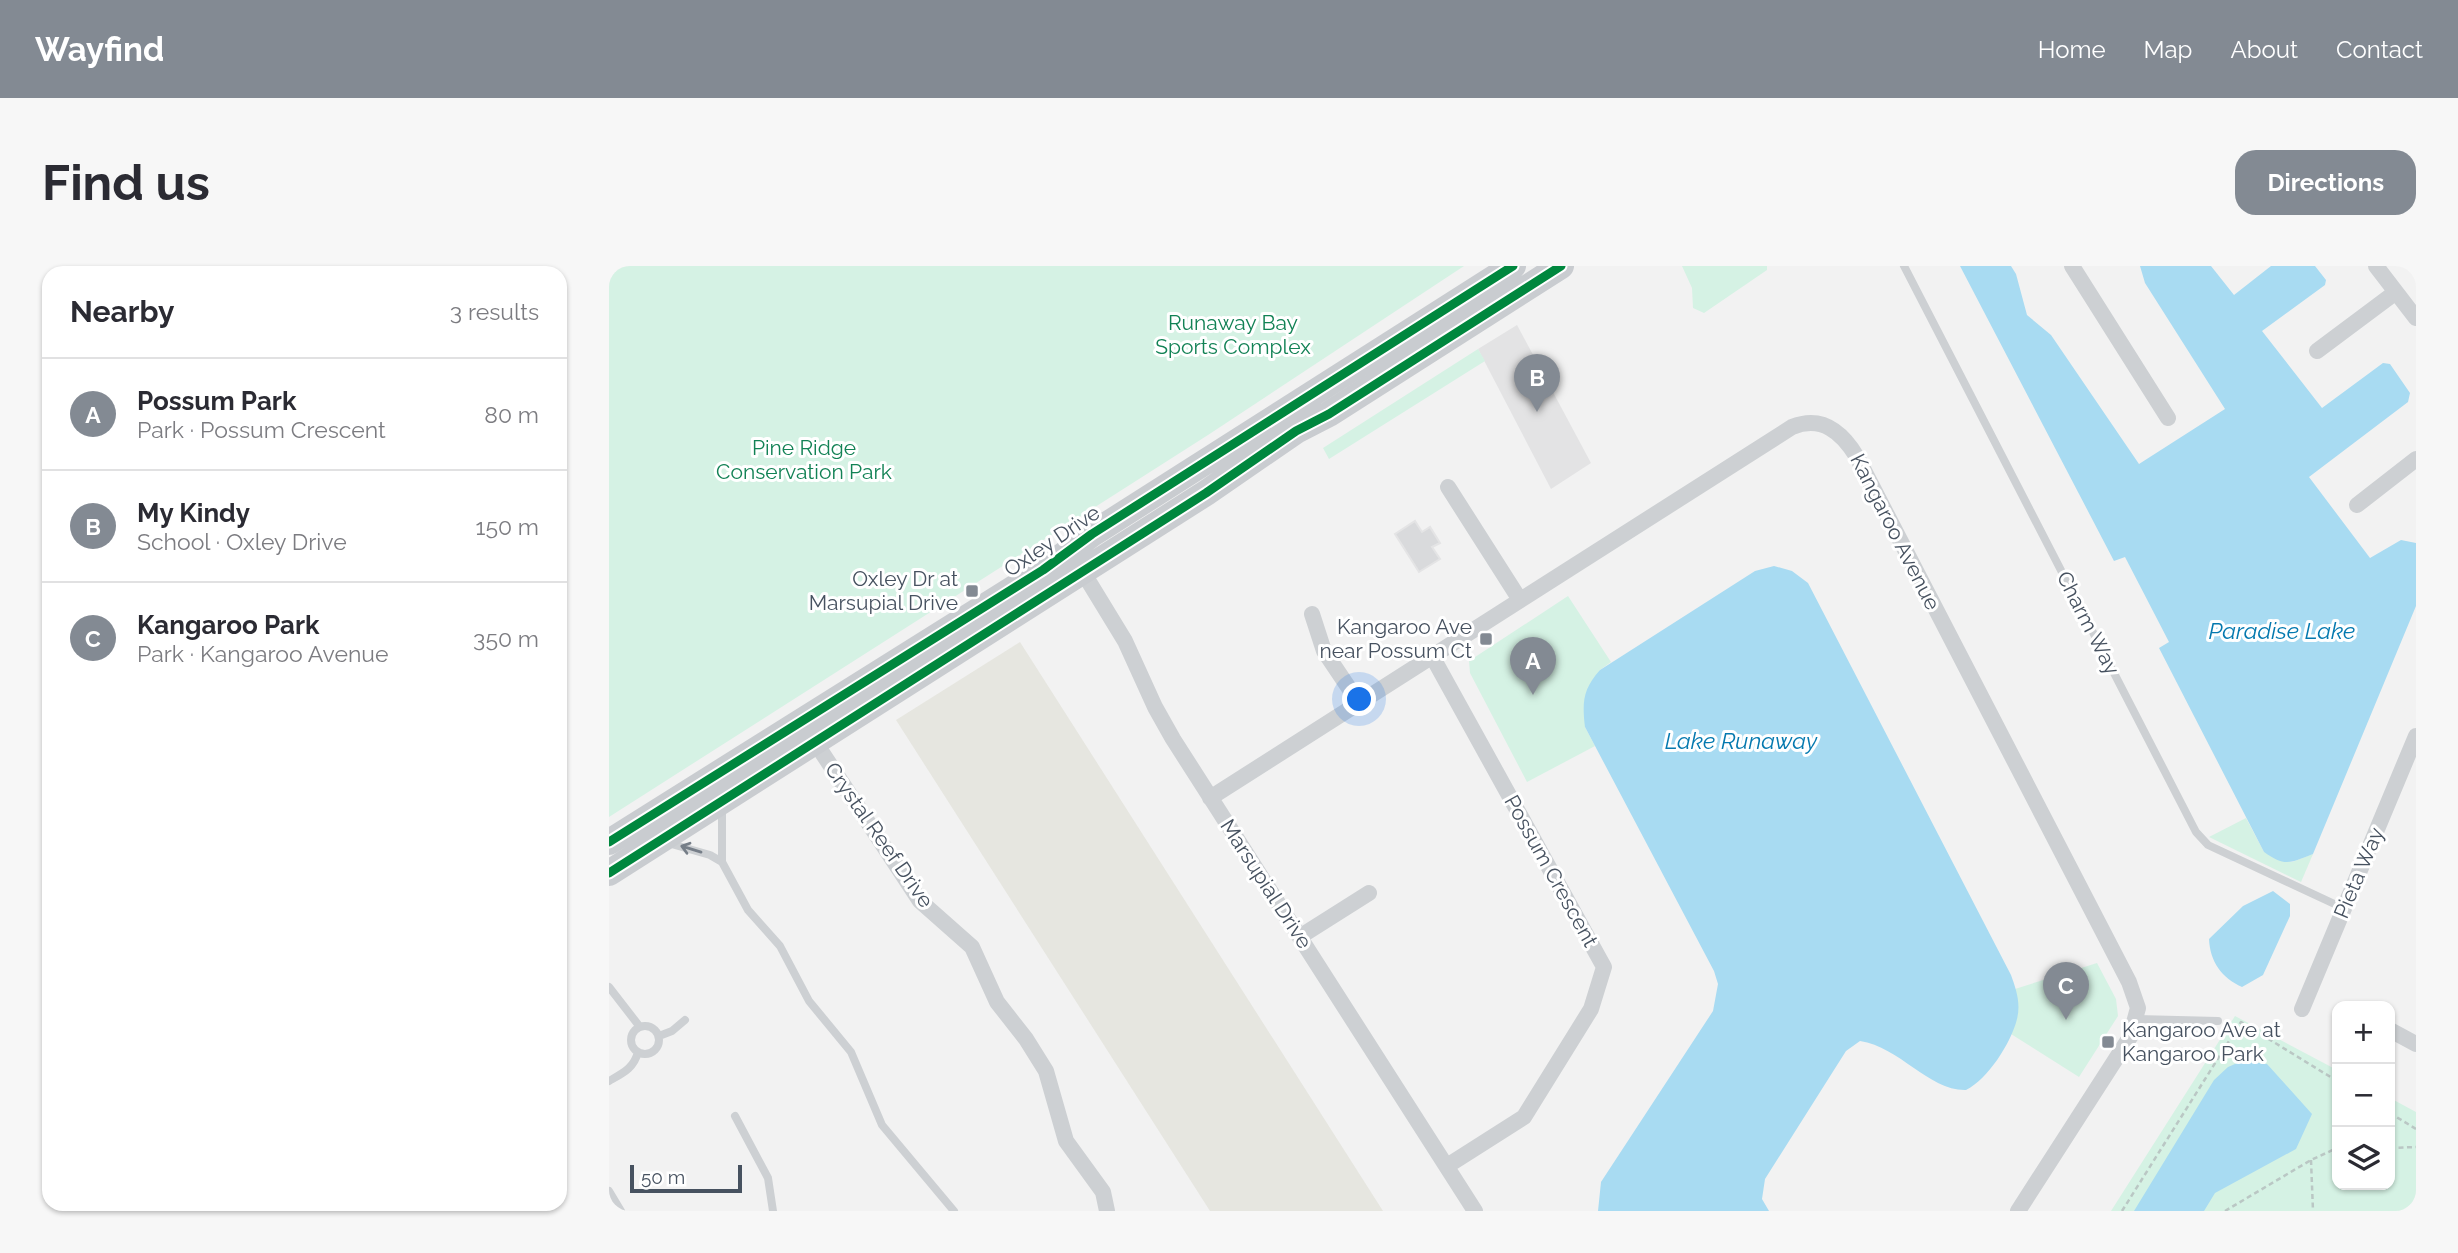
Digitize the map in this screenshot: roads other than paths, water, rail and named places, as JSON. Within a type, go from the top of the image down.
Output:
[{"type":"main road","name":"Oxley Drive","points":[[609,873],[815,742],[1076,561],[1513,266]]},
{"type":"main road","name":"Oxley Drive","points":[[609,842],[1043,570],[1076,561],[1206,493],[1296,431],[1329,414],[1561,266]]},
{"type":"street","points":[[2072,266],[2168,418]]},
{"type":"street","points":[[2375,266],[2416,318]]},
{"type":"street","points":[[2317,351],[2396,292]]},
{"type":"street","name":"Kangaroo Avenue","points":[[1210,798],[1792,427],[1812,422],[1834,428],[1857,457],[2129,982],[2137,1008],[2137,1019]]},
{"type":"street","points":[[2357,505],[2416,460]]},
{"type":"street","points":[[1448,487],[1520,600]]},
{"type":"street","name":"Marsupial Drive","points":[[1076,561],[1125,641],[1163,721],[1210,798],[1475,1211]]},
{"type":"street","points":[[1312,614],[1324,651],[1359,702]]},
{"type":"street","name":"Possum Crescent","points":[[1432,656],[1604,967],[1591,1009],[1524,1117],[1447,1166]]},
{"type":"street","name":"Pieta Way","points":[[2302,1009],[2416,736]]},
{"type":"street","name":"Crystal Reef Drive","points":[[815,742],[920,901],[972,947],[997,1002],[1026,1039],[1046,1071],[1066,1141],[1099,1185],[1107,1211]]},
{"type":"street","points":[[1301,936],[1369,893]]},
{"type":"street","points":[[2018,1211],[2130,1037],[2137,1019]]},
{"type":"street","points":[[2395,1032],[2415,1040]]},
{"type":"lane","name":"Charm Way","points":[[1904,266],[2196,832],[2208,845],[2343,908]]},
{"type":"lane","points":[[723,801],[722,862],[748,911],[779,946],[810,1001],[851,1052],[882,1125],[954,1211]]},
{"type":"lane","points":[[659,842],[695,850],[722,862]]},
{"type":"lane","points":[[609,987],[640,1027]]},
{"type":"lane","points":[[2137,1019],[2218,1021]]},
{"type":"lane","points":[[659,1035],[672,1031],[685,1020]]},
{"type":"lane","points":[[640,1027],[651,1027],[659,1035]]},
{"type":"lane","points":[[609,1081],[635,1062],[638,1052],[632,1039],[640,1027]]},
{"type":"lane","points":[[638,1052],[654,1051],[659,1035]]},
{"type":"lane","points":[[735,1116],[768,1178],[773,1211]]},
{"type":"lane","points":[[609,1191],[621,1211]]},
{"type":"water","name":"Paradise Lake","points":[[1960,266],[2011,266],[2016,274],[2027,315],[2051,335],[2139,464],[2225,409],[2145,283],[2140,266],[2211,266],[2234,295],[2271,266],[2315,266],[2326,280],[2325,285],[2262,331],[2322,408],[2383,363],[2390,364],[2410,393],[2408,402],[2309,477],[2370,558],[2401,540],[2416,543],[2416,606],[2313,854],[2299,860],[2283,862],[2264,852],[2159,648],[2169,642],[2125,557],[2114,561]]},
{"type":"water","name":"Lake Runaway","points":[[1774,566],[1792,571],[1808,583],[2011,975],[2018,1002],[2017,1019],[2010,1039],[1990,1069],[1966,1090],[1939,1084],[1875,1045],[1860,1041],[1846,1051],[1765,1179],[1762,1199],[1769,1211],[1598,1211],[1601,1182],[1713,1011],[1718,984],[1714,971],[1585,727],[1585,696],[1590,683],[1600,670],[1755,571]]},
{"type":"water","points":[[2273,891],[2290,904],[2290,916],[2263,975],[2242,987],[2218,968],[2209,939],[2243,906]]},
{"type":"water","points":[[2242,1061],[2267,1064],[2312,1114],[2296,1149],[2215,1193],[2204,1211],[2134,1211],[2214,1080],[2228,1067]]},
{"type":"place","name":"My Kindy","points":[[1537,412]]},
{"type":"place","name":"Oxley Dr at Marsupial Drive","points":[[972,591]]},
{"type":"place","name":"Kangaroo Ave near Possum Ct","points":[[1486,639]]},
{"type":"place","name":"Possum Park","points":[[1533,695]]},
{"type":"place","name":"Kangaroo Park","points":[[2066,1020]]},
{"type":"place","name":"Kangaroo Ave at Kangaroo Park","points":[[2108,1042]]},
{"type":"park label","name":"Runaway Bay Sports Complex","points":[[1233,335]]},
{"type":"park label","name":"Pine Ridge Conservation Park","points":[[804,460]]}]
